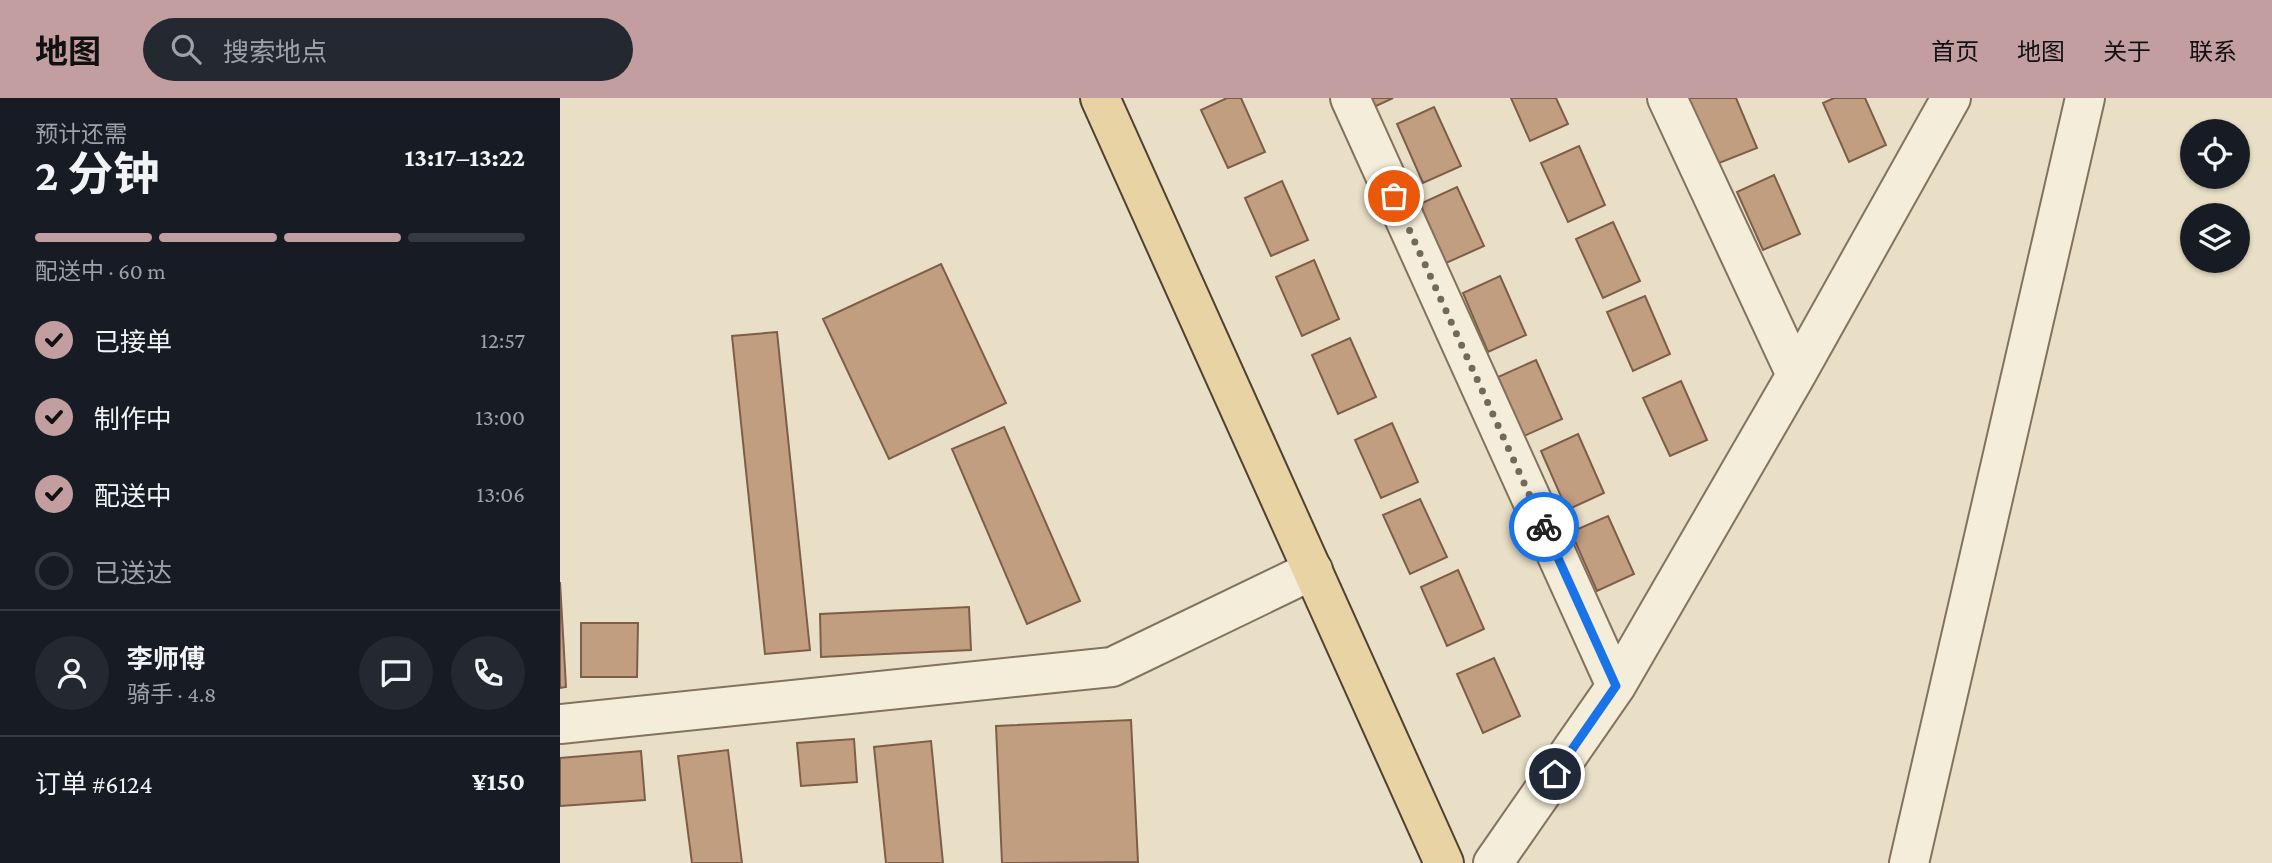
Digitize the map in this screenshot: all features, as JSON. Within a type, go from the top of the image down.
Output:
[{"type":"main road","points":[[1100,98],[1444,863]]},
{"type":"street","points":[[1350,98],[1616,686]]},
{"type":"street","points":[[1667,98],[1796,375]]},
{"type":"street","points":[[1493,863],[1616,686],[1796,375],[1951,98]]},
{"type":"street","points":[[1909,863],[2085,98]]},
{"type":"street","points":[[560,724],[1112,667],[1313,570]]},
{"type":"building","points":[[1227,98],[1241,98],[1265,152],[1228,168],[1201,110]]},
{"type":"building","points":[[1370,98],[1393,98],[1374,107]]},
{"type":"building","points":[[1511,98],[1556,98],[1568,124],[1530,141]]},
{"type":"building","points":[[1680,98],[1736,98],[1757,148],[1709,167]]},
{"type":"building","points":[[1834,98],[1865,98],[1886,145],[1849,162],[1823,103]]},
{"type":"building","points":[[1434,107],[1461,166],[1423,183],[1397,124]]},
{"type":"building","points":[[1579,146],[1605,205],[1568,222],[1541,163]]},
{"type":"building","points":[[1774,175],[1800,234],[1763,250],[1737,192]]},
{"type":"building","points":[[1282,181],[1308,240],[1271,256],[1245,198]]},
{"type":"building","points":[[1457,187],[1484,246],[1446,263],[1420,204]]},
{"type":"building","points":[[1613,222],[1640,281],[1603,298],[1576,239]]},
{"type":"building","points":[[1314,260],[1339,319],[1302,336],[1276,277]]},
{"type":"building","points":[[941,264],[1006,403],[889,459],[823,319]]},
{"type":"building","points":[[1500,276],[1526,335],[1488,352],[1463,293]]},
{"type":"building","points":[[1645,296],[1670,354],[1633,371],[1607,312]]},
{"type":"building","points":[[777,332],[810,650],[765,654],[732,336]]},
{"type":"building","points":[[1350,338],[1376,397],[1338,414],[1312,355]]},
{"type":"building","points":[[1536,360],[1562,419],[1524,436],[1498,377]]},
{"type":"building","points":[[1681,381],[1707,440],[1670,456],[1643,398]]},
{"type":"building","points":[[1392,423],[1418,482],[1381,498],[1355,440]]},
{"type":"building","points":[[1004,427],[1080,601],[1027,624],[952,449]]},
{"type":"building","points":[[1578,434],[1604,493],[1567,510],[1541,451]]},
{"type":"building","points":[[1420,499],[1447,557],[1410,574],[1383,515]]},
{"type":"building","points":[[1608,516],[1634,574],[1597,591],[1571,532]]},
{"type":"building","points":[[1458,570],[1484,629],[1447,646],[1421,587]]},
{"type":"building","points":[[560,582],[566,687],[560,688]]},
{"type":"building","points":[[969,607],[971,650],[821,657],[820,614]]},
{"type":"building","points":[[581,623],[638,623],[637,677],[581,677]]},
{"type":"building","points":[[1494,658],[1520,716],[1483,733],[1457,674]]},
{"type":"building","points":[[1131,720],[1138,862],[1002,863],[996,726]]},
{"type":"building","points":[[854,739],[857,782],[801,786],[797,743]]},
{"type":"building","points":[[931,741],[943,863],[886,863],[874,747]]},
{"type":"building","points":[[728,750],[742,863],[692,863],[678,756]]},
{"type":"building","points":[[641,751],[645,800],[560,806],[560,758]]},
{"type":"way so far","points":[[1394,196],[1544,527]]},
{"type":"route","points":[[1544,527],[1616,686],[1555,774]]}]
